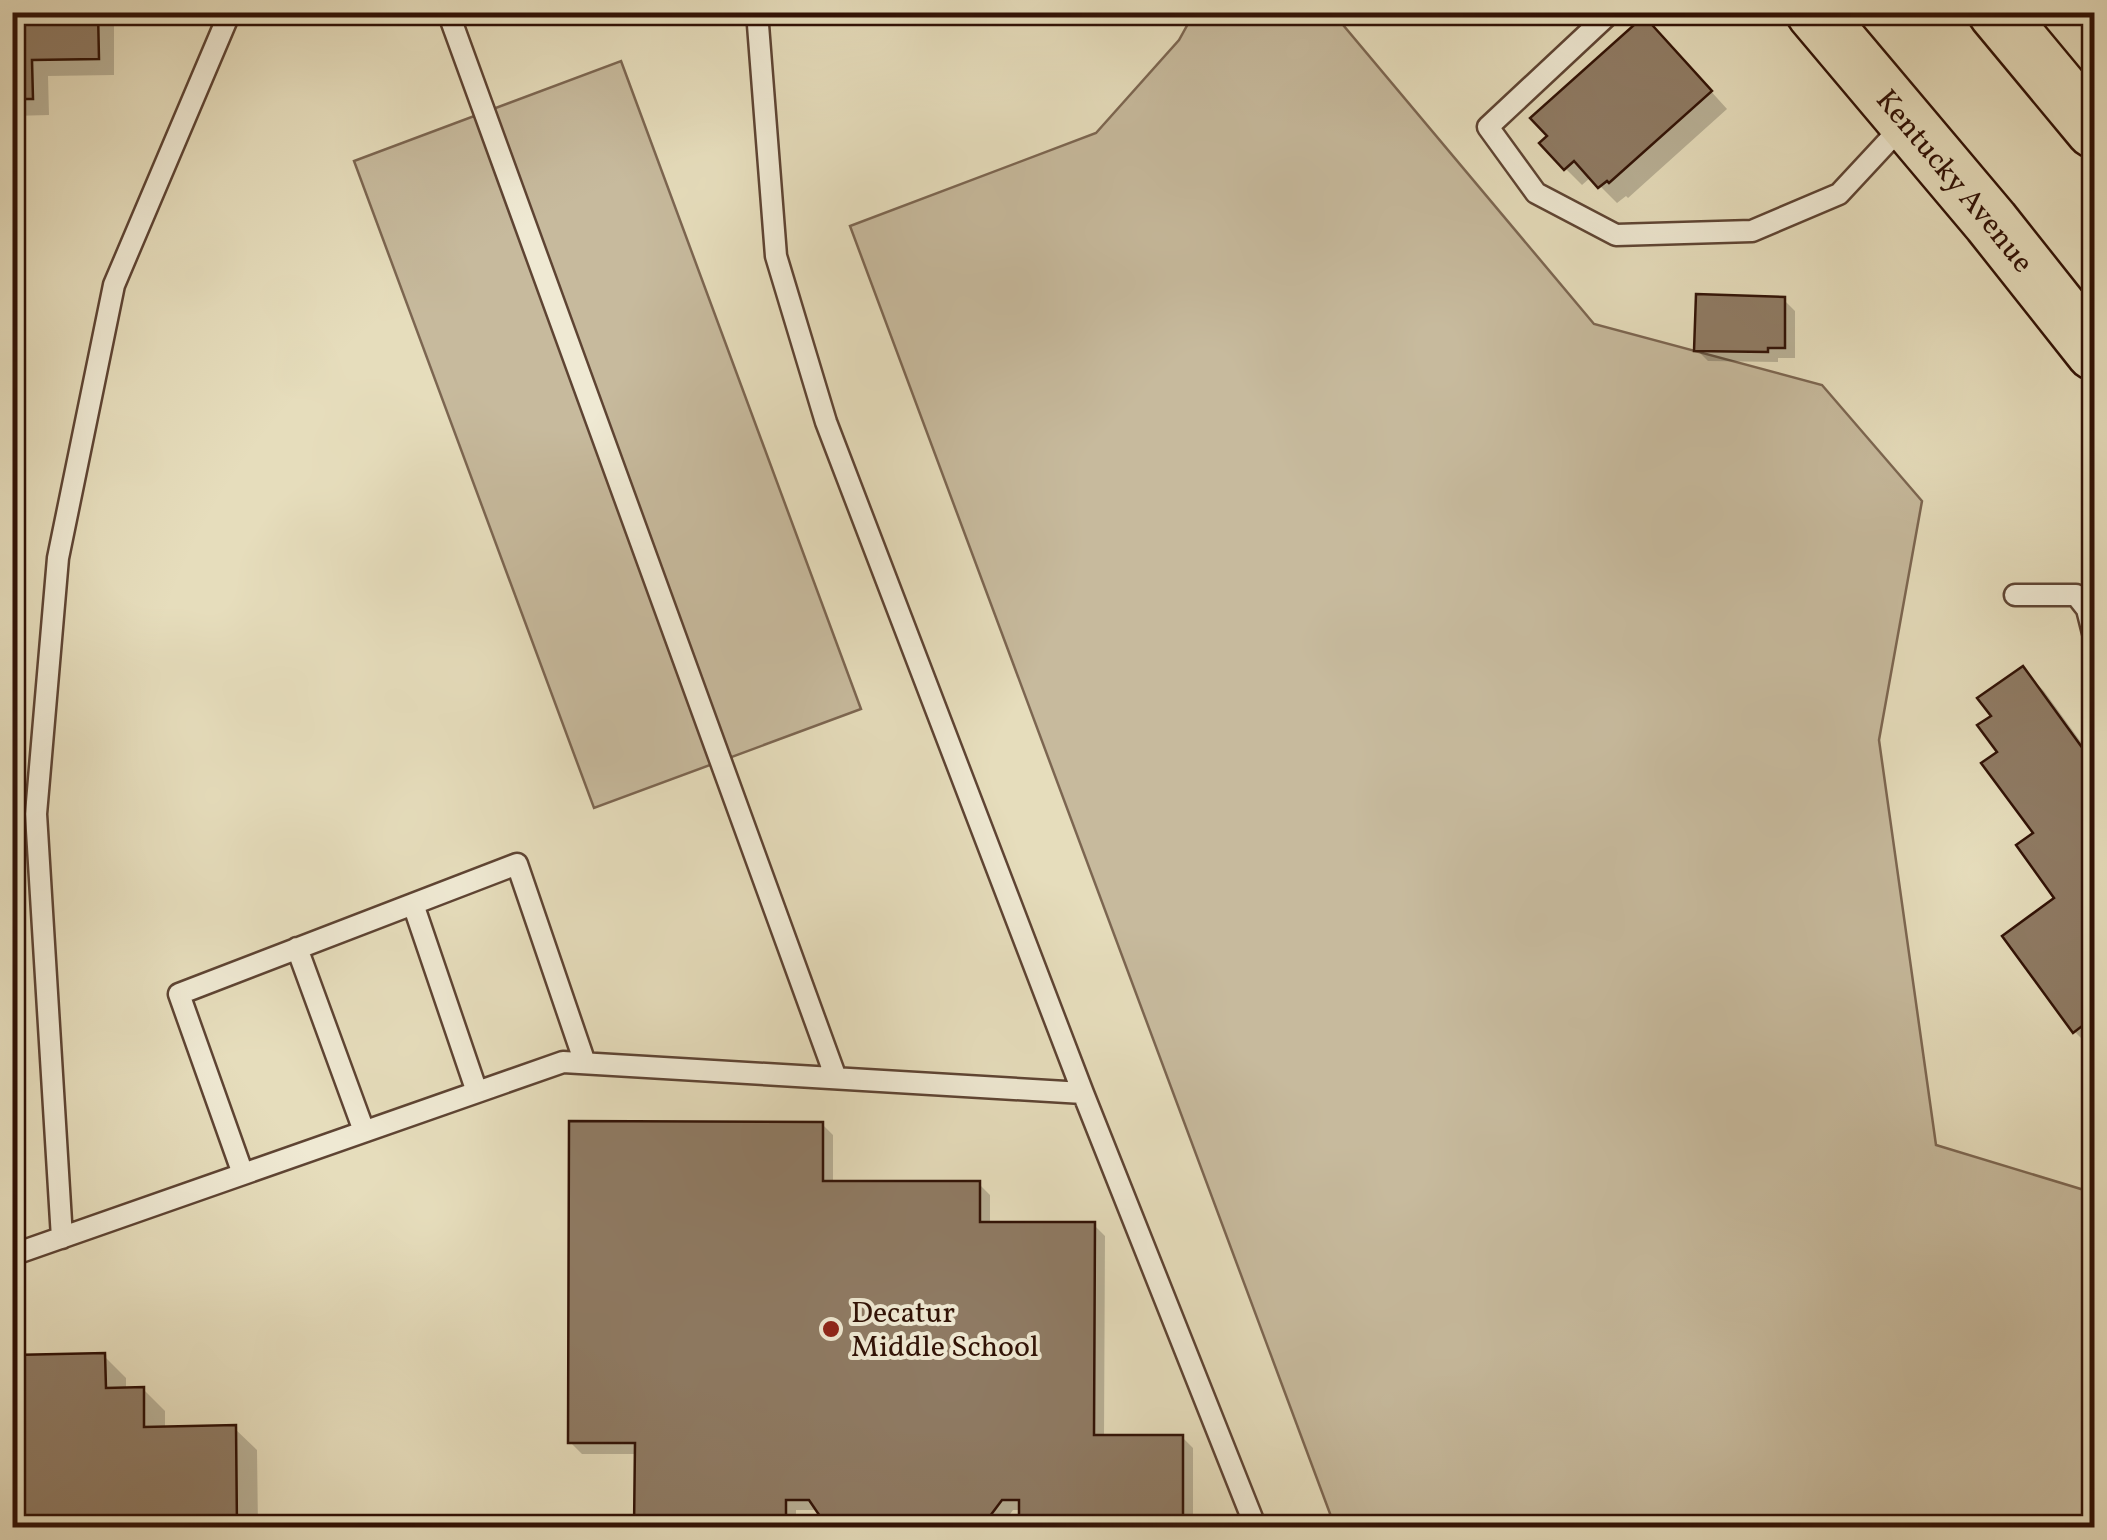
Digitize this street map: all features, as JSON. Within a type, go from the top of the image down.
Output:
[{"type":"main road","name":"Kentucky Avenue","points":[[1814,12],[2094,352]]},
{"type":"main road","points":[[1996,12],[2094,130]]},
{"type":"lane","points":[[62,1238],[36,814],[58,558],[114,285],[230,12]]},
{"type":"lane","points":[[448,12],[836,1078]]},
{"type":"lane","points":[[757,12],[776,256],[826,422],[1083,1093],[1256,1528]]},
{"type":"lane","points":[[1610,12],[1488,127],[1536,193],[1616,235],[1752,231],[1839,194],[1906,122]]},
{"type":"lane","points":[[2015,595],[2076,595],[2087,609],[2094,637]]},
{"type":"lane","points":[[243,1174],[179,994],[517,864],[585,1063]]},
{"type":"lane","points":[[413,904],[477,1092]]},
{"type":"lane","points":[[298,948],[364,1132]]},
{"type":"lane","points":[[12,1256],[563,1062],[1083,1093]]},
{"type":"shaded area","points":[[1194,13],[1333,13],[1594,324],[1822,385],[1922,501],[1879,740],[1936,1145],[2094,1193],[2094,1527],[1335,1527],[850,226],[1096,133],[1179,40]]},
{"type":"shaded area","points":[[621,61],[861,709],[594,808],[354,161]]},
{"type":"building","points":[[12,12],[98,12],[99,59],[32,60],[33,99],[12,99]]},
{"type":"building","points":[[1644,16],[1712,91],[1609,183],[1598,188],[1574,161],[1564,170],[1539,143],[1547,136],[1530,118]]},
{"type":"building","points":[[1696,294],[1785,297],[1785,348],[1768,348],[1768,352],[1694,351]]},
{"type":"building","points":[[2023,666],[2094,764],[2094,1017],[2073,1033],[2002,936],[2054,898],[2016,845],[2033,833],[1981,763],[1997,752],[1977,725],[1991,716],[1977,698]]},
{"type":"building","name":"Decatur Middle School","points":[[569,1121],[823,1122],[823,1181],[980,1181],[980,1222],[1095,1222],[1094,1435],[1183,1435],[1183,1528],[1019,1528],[1019,1500],[1002,1500],[981,1528],[828,1528],[809,1500],[786,1500],[786,1528],[634,1528],[635,1443],[568,1443]]},
{"type":"building","points":[[105,1353],[106,1388],[144,1387],[144,1427],[236,1425],[237,1528],[12,1528],[12,1355]]},
{"type":"place","name":"Decatur Middle School","points":[[831,1329]]}]
